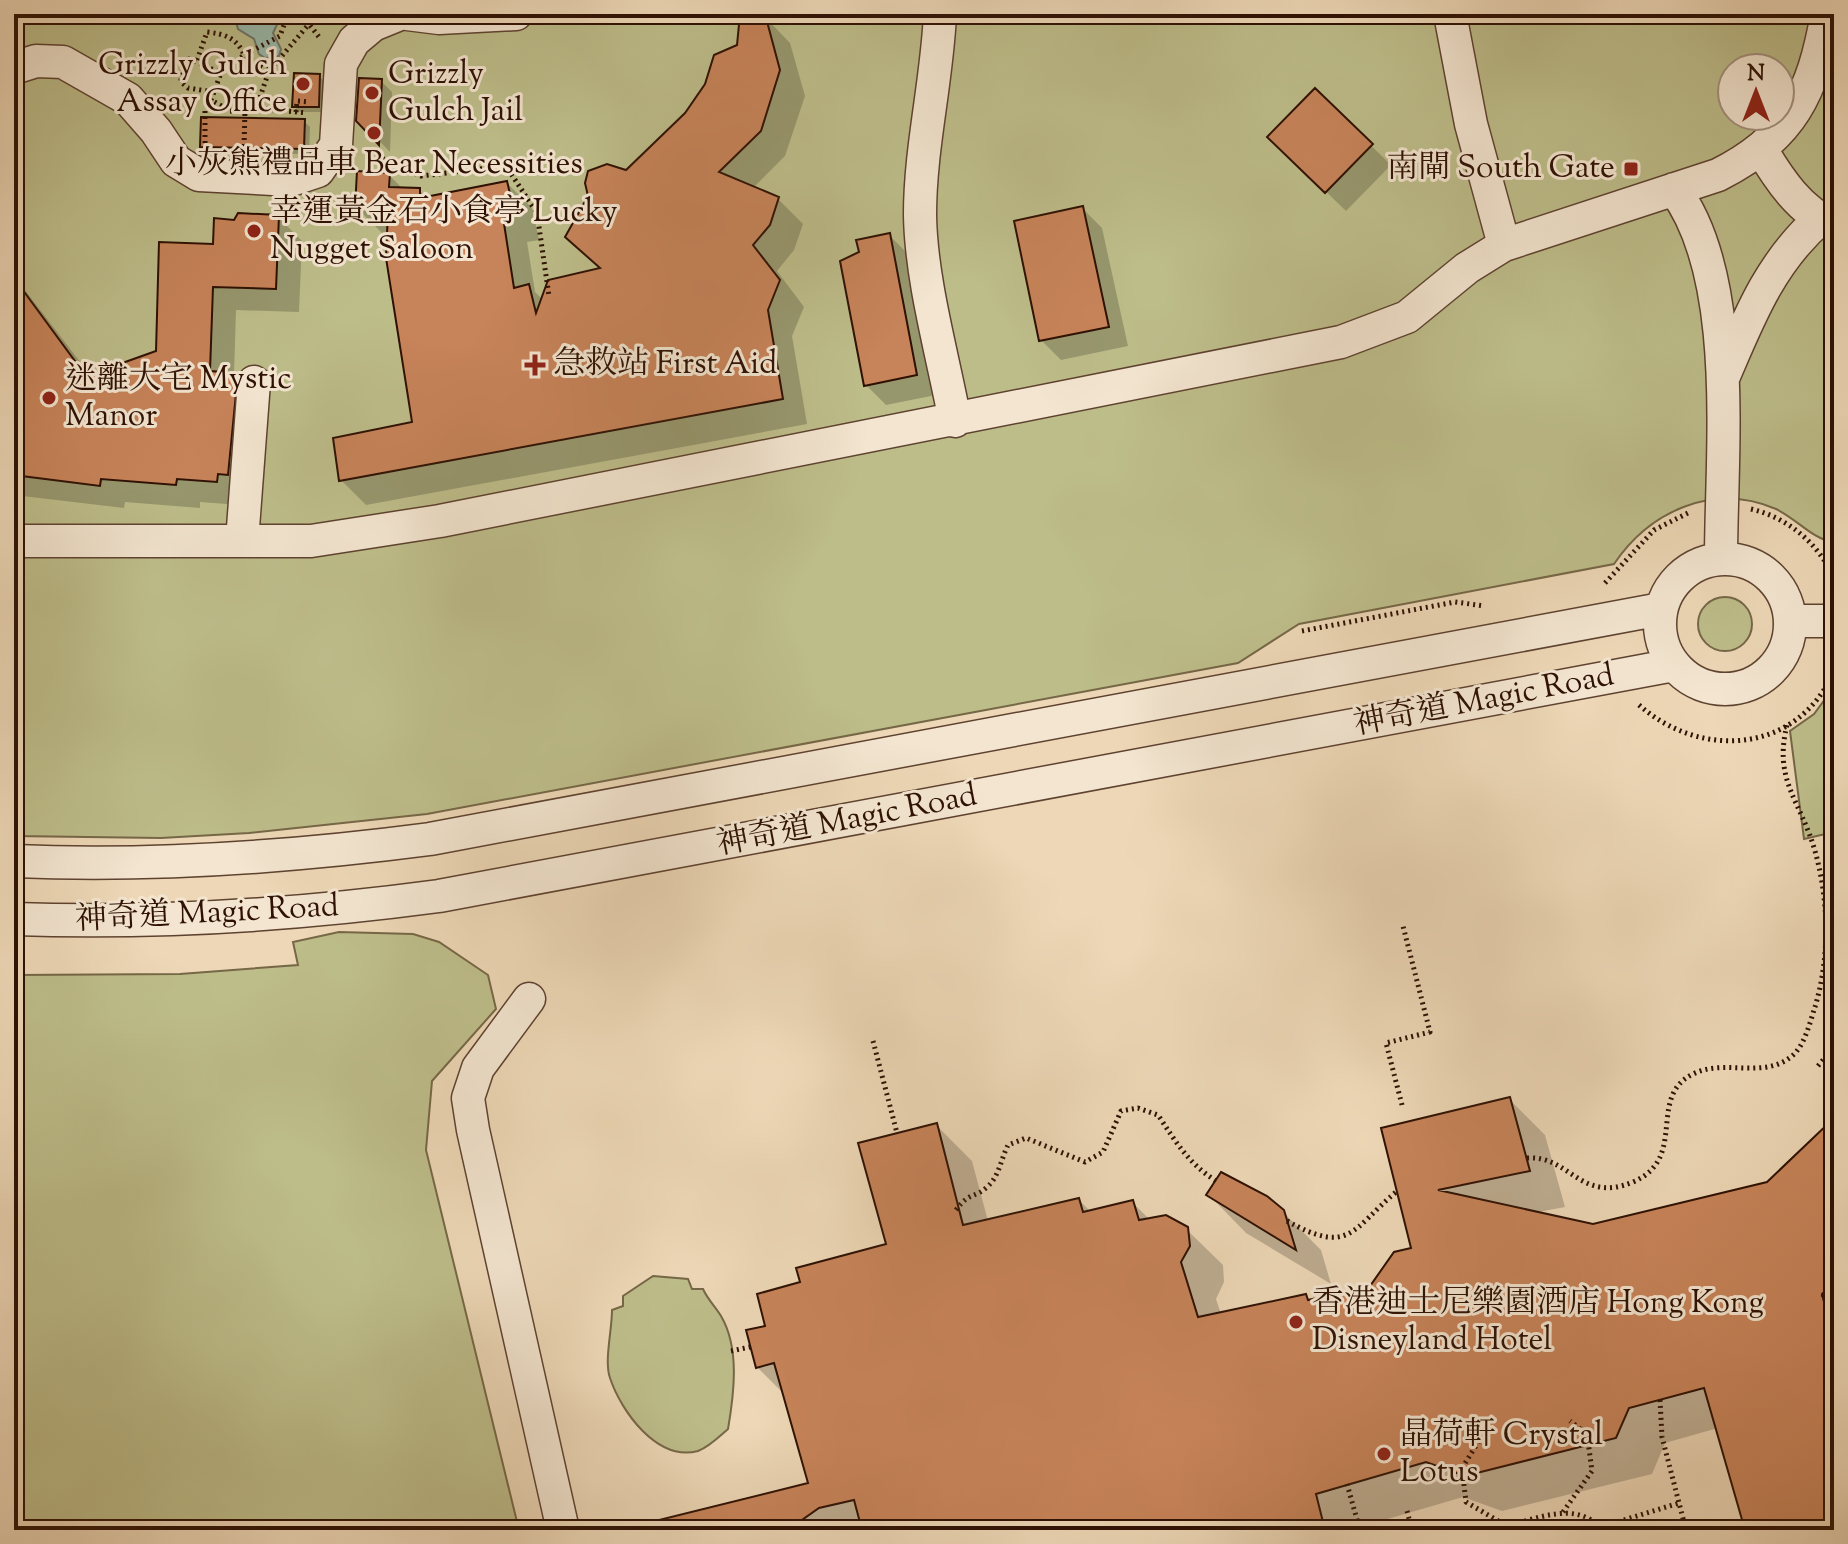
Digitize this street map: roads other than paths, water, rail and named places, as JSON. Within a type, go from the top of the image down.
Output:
[{"type":"street","points":[[14,68],[36,61],[63,62],[128,99],[156,131],[176,161],[204,176],[291,180],[318,171],[337,134],[341,64],[354,41],[373,25],[400,14]]},
{"type":"street","points":[[407,14],[439,18],[516,14]]},
{"type":"street","points":[[940,14],[939,55],[922,156],[920,218],[955,421]]},
{"type":"street","points":[[1450,14],[1471,124],[1504,245]]},
{"type":"street","points":[[14,541],[311,541],[440,521],[1341,342],[1407,317],[1467,268],[1504,245],[1718,175],[1761,149],[1824,79],[1827,14]]},
{"type":"street","points":[[1722,379],[1766,282],[1803,234],[1828,222],[1791,193],[1761,149]]},
{"type":"street","points":[[1674,189],[1687,207],[1705,246],[1722,379],[1721,559]]},
{"type":"street","points":[[242,541],[254,382]]},
{"type":"street","points":[[1721,559],[1746,563],[1769,576],[1784,596],[1790,621],[1781,658],[1752,683],[1730,689],[1696,683],[1674,665],[1660,633],[1661,609],[1673,584],[1694,567],[1721,559]]},
{"type":"street","name":"神奇道 Magic Road","points":[[14,861],[162,863],[251,858],[430,839],[1661,609]]},
{"type":"street","points":[[1790,621],[1834,621]]},
{"type":"street","name":"神奇道 Magic Road","points":[[14,919],[163,920],[255,916],[439,896],[1674,665]]},
{"type":"street","points":[[529,999],[478,1068],[468,1098],[563,1530]]},
{"type":"place","name":"Grizzly Gulch Assay Office","points":[[303,84]]},
{"type":"place","name":"Grizzly Gulch Jail","points":[[372,93]]},
{"type":"place","name":"小灰熊禮品車 Bear Necessities","points":[[374,133]]},
{"type":"place","name":"南閘 South Gate","points":[[1631,169]]},
{"type":"place","name":"幸運黃金石小食亭 Lucky Nugget Saloon","points":[[254,231]]},
{"type":"place","name":"急救站 First Aid","points":[[535,365]]},
{"type":"place","name":"迷離大宅 Mystic Manor","points":[[49,398]]},
{"type":"place","name":"香港迪士尼樂園酒店 Hong Kong Disneyland Hotel","points":[[1296,1322]]},
{"type":"place","name":"晶荷軒 Crystal Lotus","points":[[1384,1454]]}]
